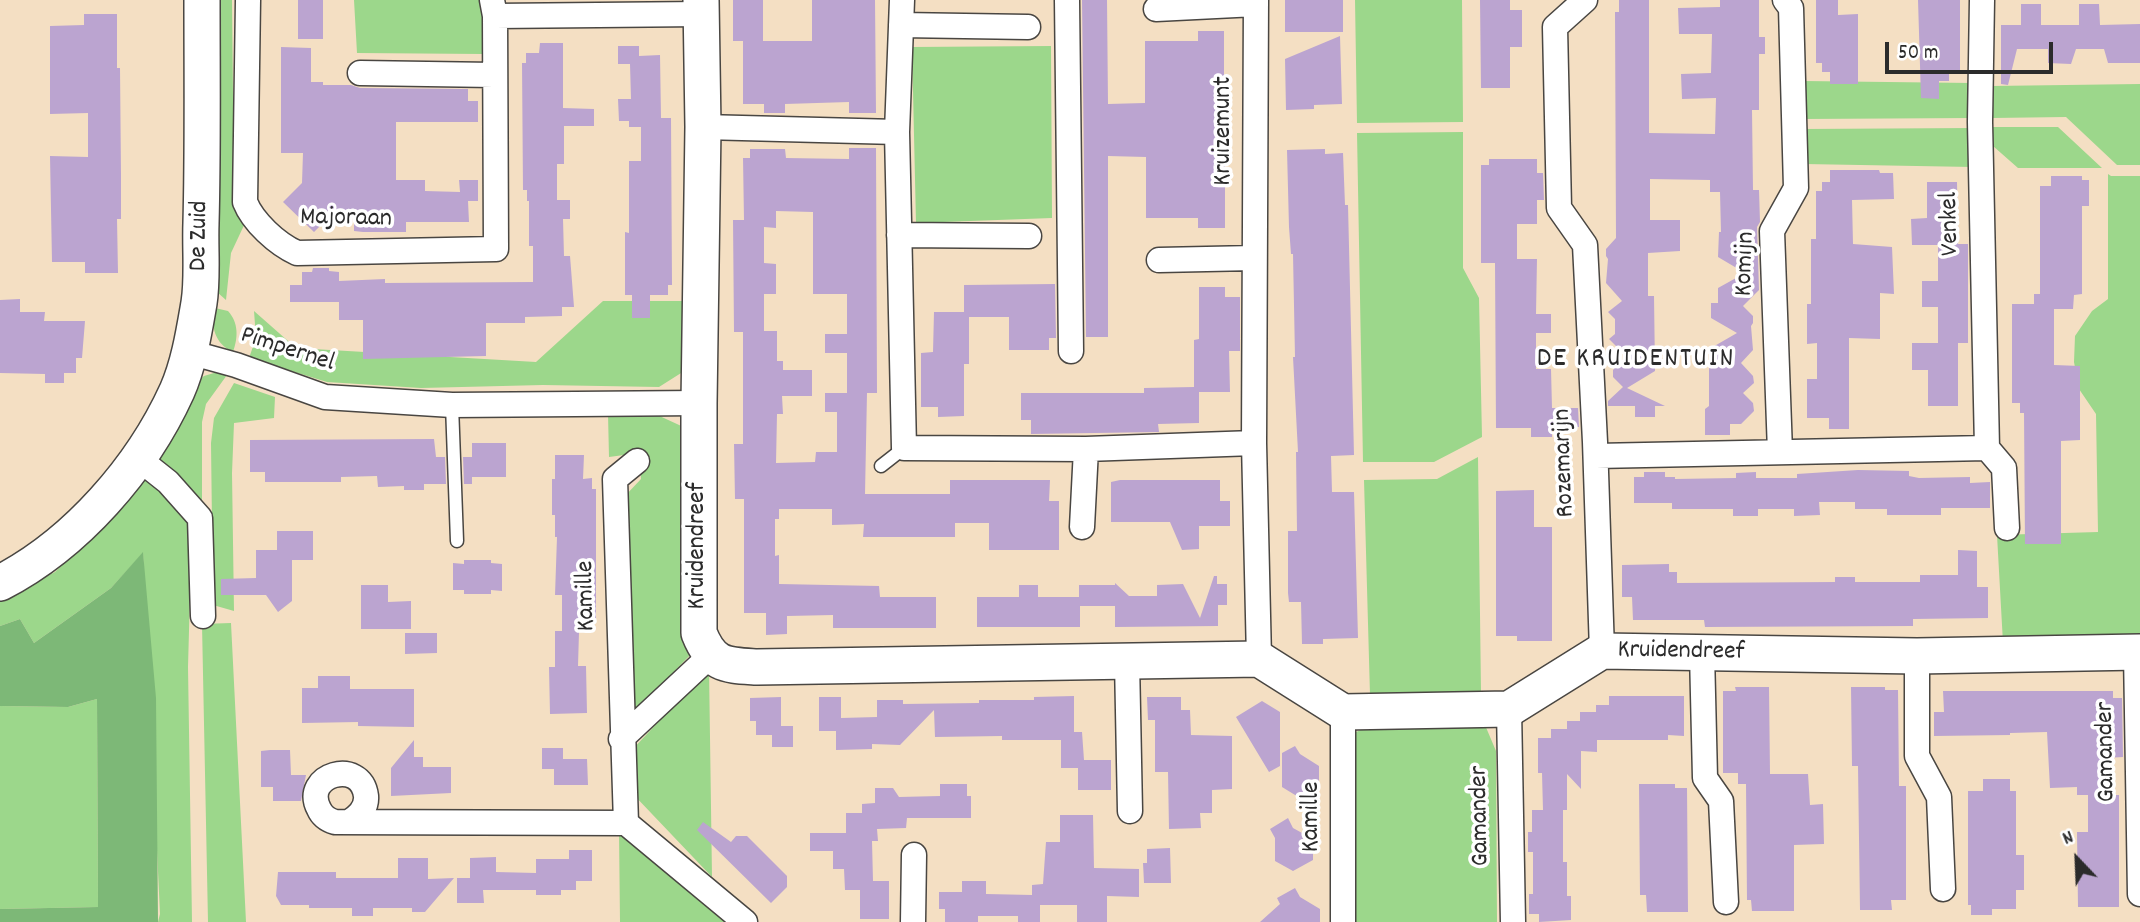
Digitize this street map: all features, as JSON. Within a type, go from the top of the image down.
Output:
[{"type":"street","name":"De Zuid","points":[[0,583],[65,538],[100,506],[139,459],[178,390],[200,300],[202,0]]},
{"type":"street","name":"Majoraan","points":[[248,0],[245,202],[249,211],[285,248],[297,253],[496,249],[494,8]]},
{"type":"street","points":[[902,0],[897,132],[904,448],[1086,449],[1254,443]]},
{"type":"street","points":[[1067,0],[1071,351]]},
{"type":"street","name":"Rozemarijn","points":[[1585,0],[1555,27],[1559,208],[1585,245],[1596,456],[1602,651]]},
{"type":"street","name":"Komijn","points":[[1780,452],[1772,231],[1796,188],[1791,8],[1785,0]]},
{"type":"street","name":"Venkel","points":[[1982,0],[1980,122],[1987,448]]},
{"type":"street","name":"Kruizemunt","points":[[1156,9],[1256,2],[1254,443],[1259,659]]},
{"type":"street","name":"Kruidendreef","points":[[494,8],[701,7],[703,127],[699,633],[711,655]]},
{"type":"street","points":[[901,25],[1028,27]]},
{"type":"street","points":[[360,73],[494,75]]},
{"type":"street","points":[[703,127],[897,132]]},
{"type":"street","points":[[899,234],[1029,236]]},
{"type":"street","points":[[1159,260],[1254,258]]},
{"type":"street","name":"Pimpernel","points":[[189,352],[236,365],[325,397],[452,405],[699,403]]},
{"type":"street","points":[[1596,456],[1987,448],[2004,468],[2007,528]]},
{"type":"street","points":[[1082,527],[1086,449]]},
{"type":"street","points":[[139,459],[168,482],[200,518],[203,616]]},
{"type":"street","name":"Kamille","points":[[626,822],[621,739],[615,479],[637,461]]},
{"type":"street","name":"Kruidendreef","points":[[1509,709],[1602,651],[1917,656],[2138,652]]},
{"type":"street","name":"Gamander","points":[[2138,652],[2140,894]]},
{"type":"street","points":[[1702,653],[1705,778],[1721,801],[1726,902]]},
{"type":"street","points":[[621,739],[711,655],[726,666],[757,667],[1259,659],[1343,712],[1509,709]]},
{"type":"street","points":[[1917,656],[1917,756],[1939,797],[1943,889]]},
{"type":"street","points":[[1128,661],[1130,811]]},
{"type":"street","name":"Gamander","points":[[1509,709],[1513,922]]},
{"type":"street","name":"Kamille","points":[[1343,712],[1343,922]]},
{"type":"street","points":[[349,822],[626,822],[745,922]]},
{"type":"street","points":[[913,922],[914,855]]},
{"type":"lane","points":[[452,405],[457,541]]},
{"type":"lane","points":[[881,466],[904,448]]},
{"type":"green space","points":[[211,0],[232,0],[234,191],[246,221],[231,253],[226,300],[209,285]]},
{"type":"green space","points":[[354,0],[482,0],[483,54],[357,53]]},
{"type":"green space","points":[[1355,0],[1462,0],[1463,122],[1357,123]]},
{"type":"green space","points":[[1051,46],[1052,218],[916,223],[912,47]]},
{"type":"green space","points":[[1803,81],[1972,83],[1972,118],[1803,119]]},
{"type":"green space","points":[[2140,84],[2140,165],[2117,165],[2066,117],[1992,118],[1992,86]]},
{"type":"green space","points":[[1992,127],[2058,127],[2102,168],[2018,168],[1993,146]]},
{"type":"green space","points":[[1973,128],[1973,167],[1804,164],[1803,129]]},
{"type":"green space","points":[[1463,132],[1463,268],[1479,298],[1482,437],[1434,462],[1363,462],[1357,133]]},
{"type":"green space","points":[[2108,174],[2140,176],[2140,642],[2003,643],[1997,535],[2098,532],[2096,414],[2079,389],[2074,362],[2075,336],[2092,311],[2108,299]]},
{"type":"green space","points":[[603,301],[689,301],[689,368],[659,387],[543,385],[421,388],[327,382],[249,358],[256,338],[254,311],[296,348],[536,362]]},
{"type":"green space","points":[[215,308],[228,311],[234,320],[237,336],[233,352],[222,344],[215,334]]},
{"type":"green space","points":[[214,373],[227,375],[206,404],[202,422],[202,501],[191,500],[156,458],[197,382]]},
{"type":"green space","points":[[234,383],[275,397],[274,418],[234,423],[234,611],[213,605],[211,443],[214,418]]},
{"type":"green space","points":[[653,413],[690,430],[694,651],[630,717],[624,497],[641,479],[639,453],[609,457],[608,414]]},
{"type":"green space","points":[[1478,457],[1481,693],[1370,695],[1364,480],[1437,479]]},
{"type":"green space","points":[[141,474],[192,521],[188,667],[192,922],[158,922],[160,914],[143,553],[111,588],[34,643],[20,619],[0,626],[0,600],[55,572],[123,503]]},
{"type":"green space","points":[[143,552],[156,698],[158,922],[0,922],[0,909],[98,907],[97,699],[68,707],[0,706],[0,626],[20,619],[34,643],[111,588]]},
{"type":"green space","points":[[231,623],[246,922],[208,922],[202,624]]},
{"type":"green space","points":[[709,668],[712,877],[632,793],[631,751]]},
{"type":"green space","points":[[97,699],[98,907],[0,909],[0,706],[68,707]]},
{"type":"green space","points":[[1377,722],[1485,725],[1496,751],[1497,922],[1352,922],[1350,735]]},
{"type":"green space","points":[[619,830],[731,922],[620,922]]},
{"type":"building","points":[[298,0],[323,0],[323,39],[298,39]]},
{"type":"building","points":[[733,0],[763,0],[763,41],[812,41],[812,0],[875,0],[876,113],[849,113],[849,102],[785,104],[785,113],[764,113],[764,104],[743,104],[743,41],[733,41]]},
{"type":"building","points":[[1082,0],[1107,0],[1108,104],[1145,103],[1145,41],[1198,41],[1198,31],[1224,31],[1224,119],[1228,122],[1228,137],[1225,140],[1225,228],[1198,228],[1198,218],[1146,218],[1146,157],[1108,156],[1108,337],[1086,337]]},
{"type":"building","points":[[1285,0],[1343,0],[1343,32],[1285,32]]},
{"type":"building","points":[[1480,0],[1510,0],[1510,10],[1522,10],[1522,47],[1510,47],[1510,88],[1481,88]]},
{"type":"building","points":[[1619,0],[1649,0],[1649,133],[1715,134],[1716,98],[1682,99],[1681,74],[1711,73],[1712,34],[1679,34],[1678,8],[1720,7],[1720,0],[1759,0],[1759,37],[1765,37],[1765,54],[1759,54],[1759,110],[1752,110],[1753,190],[1759,190],[1759,290],[1743,306],[1753,316],[1753,350],[1741,363],[1753,376],[1754,383],[1743,393],[1753,403],[1754,411],[1741,424],[1730,424],[1730,435],[1705,435],[1711,348],[1737,333],[1711,318],[1711,303],[1718,303],[1718,288],[1745,273],[1718,257],[1721,232],[1720,192],[1710,192],[1710,180],[1650,179],[1650,220],[1680,220],[1680,251],[1648,253],[1648,296],[1654,296],[1655,371],[1627,388],[1665,406],[1655,406],[1655,417],[1635,417],[1635,406],[1608,406],[1608,401],[1623,387],[1613,377],[1613,370],[1626,356],[1609,339],[1615,334],[1615,319],[1608,312],[1622,301],[1606,283],[1606,249],[1616,238],[1615,12],[1619,12]]},
{"type":"building","points":[[1816,0],[1838,0],[1838,15],[1858,14],[1858,84],[1830,84],[1830,72],[1822,72],[1822,63],[1816,63]]},
{"type":"building","points":[[1918,0],[1960,0],[1960,70],[1949,70],[1949,81],[1939,81],[1939,99],[1921,98]]},
{"type":"building","points":[[2021,4],[2041,4],[2041,25],[2079,25],[2079,4],[2099,4],[2100,25],[2140,24],[2140,63],[2108,63],[2104,49],[2076,49],[2071,64],[2048,63],[2048,49],[2017,49],[2008,85],[2001,84],[2001,25],[2021,25]]},
{"type":"building","points":[[84,14],[117,14],[121,176],[121,219],[117,219],[118,273],[85,273],[85,262],[52,262],[50,156],[88,157],[88,113],[50,114],[50,26],[84,25]]},
{"type":"building","points":[[1340,36],[1342,104],[1286,110],[1285,59]]},
{"type":"building","points":[[540,43],[563,43],[563,108],[594,109],[594,126],[564,126],[564,164],[557,164],[557,200],[570,200],[570,219],[563,219],[564,256],[570,256],[574,307],[562,307],[562,316],[525,317],[525,323],[486,323],[486,356],[363,359],[363,320],[339,320],[339,302],[290,302],[290,285],[302,285],[302,272],[312,272],[313,268],[329,268],[329,271],[339,272],[339,281],[385,279],[385,283],[533,282],[533,246],[529,246],[529,201],[527,190],[523,190],[522,63],[526,63],[526,53],[539,53]]},
{"type":"building","points":[[618,46],[639,46],[639,56],[660,55],[661,118],[671,118],[672,285],[668,285],[668,295],[650,295],[650,318],[632,318],[632,295],[625,295],[625,232],[629,233],[629,161],[641,161],[641,127],[629,127],[629,121],[619,121],[618,99],[631,99],[630,64],[618,64]]},
{"type":"building","points":[[281,47],[311,48],[311,82],[323,82],[323,85],[468,89],[468,101],[478,101],[478,122],[396,122],[396,180],[425,180],[425,191],[460,192],[459,180],[478,180],[478,201],[468,201],[469,222],[406,222],[406,232],[363,232],[354,231],[354,218],[328,218],[314,232],[283,202],[302,183],[303,153],[281,153]]},
{"type":"building","points":[[849,148],[876,148],[877,393],[867,393],[865,494],[950,494],[950,480],[1050,480],[1049,501],[1059,501],[1059,550],[989,550],[989,523],[955,523],[955,537],[863,537],[864,524],[832,525],[832,509],[779,509],[779,519],[775,519],[775,556],[779,555],[779,584],[879,586],[880,597],[936,597],[936,628],[833,628],[833,615],[787,616],[787,634],[766,635],[766,613],[744,613],[744,499],[735,499],[734,444],[743,444],[743,332],[734,332],[733,220],[744,220],[743,158],[750,158],[750,149],[785,149],[786,158],[849,159]],"holes":[[[776,211],[813,212],[813,294],[847,294],[847,334],[825,334],[825,353],[847,353],[847,393],[825,393],[825,412],[837,412],[837,452],[816,452],[815,462],[776,463],[777,414],[783,414],[782,396],[812,396],[812,370],[783,370],[783,361],[777,361],[777,331],[764,331],[764,294],[776,294],[776,264],[764,263],[764,227],[776,228]]]},
{"type":"building","points":[[1325,149],[1325,154],[1343,153],[1345,205],[1348,205],[1354,455],[1331,456],[1332,492],[1354,492],[1358,638],[1323,639],[1323,644],[1302,644],[1301,602],[1289,602],[1288,593],[1288,531],[1297,531],[1298,452],[1293,357],[1293,254],[1289,227],[1287,150]]},
{"type":"building","points":[[1489,159],[1537,159],[1537,173],[1543,173],[1544,200],[1537,200],[1537,224],[1517,224],[1517,259],[1537,259],[1536,314],[1551,314],[1551,333],[1536,333],[1536,369],[1551,369],[1552,408],[1578,408],[1579,427],[1552,426],[1552,437],[1531,437],[1531,428],[1496,428],[1495,263],[1481,263],[1481,165],[1489,165]]},
{"type":"building","points":[[1830,170],[1879,170],[1880,173],[1893,173],[1894,199],[1852,200],[1853,244],[1892,247],[1894,294],[1880,293],[1880,339],[1849,338],[1849,429],[1829,429],[1829,418],[1807,418],[1807,379],[1817,379],[1817,343],[1807,344],[1807,304],[1811,304],[1811,239],[1816,239],[1816,191],[1822,191],[1822,182],[1830,182]]},
{"type":"building","points":[[2051,176],[2082,176],[2082,180],[2089,180],[2089,206],[2082,206],[2082,294],[2074,295],[2073,309],[2054,309],[2054,365],[2080,366],[2080,440],[2061,441],[2061,544],[2025,544],[2024,413],[2020,413],[2020,403],[2012,403],[2012,304],[2034,304],[2034,294],[2040,294],[2040,186],[2051,186]]},
{"type":"building","points":[[1927,182],[1957,182],[1958,244],[1968,244],[1968,343],[1958,343],[1958,406],[1928,406],[1928,370],[1912,370],[1912,343],[1938,343],[1938,307],[1922,307],[1922,281],[1938,281],[1938,245],[1912,245],[1911,219],[1927,218]]},
{"type":"building","points":[[1055,284],[1056,338],[1049,338],[1049,350],[1009,350],[1009,317],[969,317],[969,364],[964,364],[964,416],[938,417],[938,407],[921,407],[921,353],[933,352],[934,312],[964,312],[964,285]]},
{"type":"building","points":[[1199,287],[1225,287],[1225,297],[1240,297],[1240,351],[1229,351],[1230,392],[1199,392],[1199,423],[1158,424],[1159,432],[1031,434],[1031,420],[1021,420],[1021,393],[1144,393],[1144,388],[1194,387],[1194,340],[1199,339]]},
{"type":"building","points":[[20,299],[20,312],[45,312],[44,321],[85,321],[82,358],[76,358],[76,373],[64,373],[64,383],[45,383],[45,374],[0,373],[0,300]]},
{"type":"building","points":[[434,439],[436,457],[445,457],[446,484],[424,484],[424,490],[404,490],[404,486],[378,487],[377,476],[341,477],[341,482],[265,482],[265,472],[250,472],[250,440]]},
{"type":"building","points":[[472,443],[506,443],[506,477],[472,477],[472,484],[464,484],[463,457],[472,457]]},
{"type":"building","points":[[555,455],[584,455],[583,479],[592,478],[592,489],[596,489],[596,621],[592,621],[592,632],[579,632],[578,666],[586,666],[587,713],[550,714],[549,667],[555,667],[555,631],[562,631],[562,595],[555,595],[557,537],[555,515],[552,515],[552,479],[555,479]]},
{"type":"building","points":[[1858,470],[1909,471],[1909,476],[1919,478],[1970,477],[1970,483],[1990,482],[1990,508],[1941,508],[1941,515],[1887,515],[1887,509],[1855,509],[1855,502],[1819,502],[1820,515],[1794,516],[1794,509],[1758,509],[1758,516],[1733,516],[1733,509],[1672,509],[1672,503],[1634,503],[1634,477],[1644,477],[1644,472],[1665,472],[1665,477],[1675,479],[1736,478],[1736,473],[1756,472],[1756,478],[1797,478],[1797,474]]},
{"type":"building","points":[[1220,480],[1220,501],[1230,501],[1230,526],[1199,526],[1199,549],[1182,550],[1170,522],[1111,522],[1111,482]]},
{"type":"building","points":[[1534,490],[1534,527],[1552,527],[1552,641],[1517,641],[1517,636],[1496,636],[1496,491]]},
{"type":"building","points":[[277,531],[313,531],[313,560],[292,560],[292,601],[278,612],[266,595],[221,595],[221,579],[256,578],[256,550],[277,550]]},
{"type":"building","points":[[1958,550],[1977,551],[1977,587],[1988,587],[1988,618],[1913,619],[1913,626],[1705,627],[1704,620],[1633,620],[1632,597],[1622,597],[1622,565],[1669,564],[1669,572],[1677,572],[1677,583],[1835,582],[1835,577],[1855,577],[1855,582],[1920,582],[1920,575],[1958,575]]},
{"type":"building","points":[[464,560],[491,560],[491,563],[502,564],[502,591],[491,590],[491,594],[464,594],[464,590],[453,590],[453,563],[464,564]]},
{"type":"building","points":[[1214,576],[1217,576],[1217,584],[1227,584],[1227,605],[1218,605],[1218,626],[1115,627],[1115,606],[1080,606],[1080,627],[977,627],[977,597],[1019,597],[1019,585],[1038,585],[1038,597],[1079,597],[1079,585],[1115,583],[1129,596],[1157,596],[1157,585],[1183,584],[1200,618]]},
{"type":"building","points":[[361,585],[388,585],[388,602],[411,601],[411,629],[361,629]]},
{"type":"building","points":[[405,633],[437,633],[437,653],[405,654]]},
{"type":"building","points":[[318,676],[350,676],[350,689],[414,689],[414,727],[358,726],[358,722],[302,723],[302,688],[318,688]]},
{"type":"building","points":[[1735,687],[1769,687],[1770,774],[1808,774],[1810,805],[1823,804],[1824,844],[1794,845],[1794,911],[1752,911],[1751,900],[1747,900],[1746,784],[1738,784],[1738,773],[1723,773],[1723,691],[1736,691]]},
{"type":"building","points":[[1851,687],[1885,687],[1885,690],[1898,690],[1899,786],[1906,786],[1906,900],[1891,900],[1892,910],[1860,910],[1858,766],[1852,766]]},
{"type":"building","points":[[1943,691],[2113,691],[2113,698],[2122,698],[2123,757],[2106,758],[2106,795],[2119,795],[2119,907],[2078,907],[2077,832],[2088,832],[2088,795],[2077,795],[2077,787],[2050,788],[2047,732],[1934,736],[1934,712],[1944,712]]},
{"type":"building","points":[[1074,696],[1074,732],[1082,732],[1084,760],[1111,760],[1111,790],[1078,790],[1078,768],[1061,768],[1061,740],[1002,740],[1002,736],[935,737],[934,710],[900,745],[872,744],[872,749],[836,750],[836,731],[819,731],[819,697],[841,697],[841,718],[877,717],[877,700],[903,700],[903,704],[979,703],[979,700],[1034,700],[1034,697]]},
{"type":"building","points":[[1609,696],[1684,696],[1684,736],[1668,735],[1668,740],[1597,740],[1597,752],[1581,751],[1581,789],[1567,774],[1567,810],[1563,810],[1563,862],[1567,862],[1567,896],[1571,896],[1571,920],[1539,922],[1539,914],[1529,914],[1529,894],[1533,894],[1533,852],[1528,852],[1532,810],[1543,810],[1542,773],[1538,773],[1538,738],[1551,738],[1551,729],[1567,729],[1567,721],[1580,721],[1580,712],[1596,712],[1596,705],[1609,705]]},
{"type":"building","points":[[781,697],[781,726],[793,726],[793,747],[772,747],[772,735],[756,735],[756,721],[750,721],[750,698]]},
{"type":"building","points":[[1147,697],[1181,697],[1181,710],[1190,710],[1191,735],[1232,736],[1232,789],[1212,790],[1212,813],[1200,813],[1201,828],[1169,829],[1168,772],[1155,772],[1155,720],[1148,720]]},
{"type":"building","points":[[1262,701],[1280,712],[1280,766],[1269,772],[1236,717]]},
{"type":"building","points":[[414,740],[414,757],[423,757],[423,767],[451,767],[451,793],[391,796],[391,768]]},
{"type":"building","points":[[1295,746],[1300,754],[1319,766],[1319,786],[1300,798],[1282,787],[1282,753]]},
{"type":"building","points":[[542,748],[563,748],[563,759],[587,759],[588,785],[554,785],[554,769],[542,769]]},
{"type":"building","points":[[290,750],[291,775],[306,775],[301,801],[273,801],[273,787],[261,787],[261,751]]},
{"type":"building","points":[[1983,779],[2010,779],[2010,791],[2016,791],[2016,855],[2024,855],[2024,890],[2016,890],[2016,909],[1992,909],[1992,915],[1971,915],[1971,905],[1968,905],[1968,791],[1983,791]]},
{"type":"building","points":[[940,784],[967,784],[967,796],[971,796],[971,818],[907,818],[906,828],[877,829],[878,841],[872,841],[873,881],[889,881],[889,919],[860,919],[860,890],[845,890],[844,869],[833,869],[833,851],[810,851],[810,833],[846,833],[846,813],[862,813],[862,804],[875,803],[875,788],[893,788],[899,797],[940,796]]},
{"type":"building","points":[[1639,784],[1675,784],[1675,788],[1687,788],[1688,912],[1647,912],[1646,895],[1640,895]]},
{"type":"building","points":[[1060,815],[1093,815],[1094,868],[1139,869],[1139,897],[1107,896],[1107,922],[1077,922],[1077,905],[1040,905],[1040,922],[1018,922],[1018,916],[978,916],[978,922],[945,922],[945,909],[939,909],[939,892],[962,892],[962,881],[986,881],[986,894],[1032,895],[1032,885],[1043,884],[1046,842],[1060,842]]},
{"type":"building","points":[[1288,818],[1293,828],[1313,839],[1313,860],[1293,871],[1275,861],[1275,838],[1270,829]]},
{"type":"building","points":[[703,822],[731,842],[736,836],[747,836],[787,876],[787,887],[771,903],[697,830]]},
{"type":"building","points":[[1170,848],[1171,883],[1144,883],[1143,863],[1147,863],[1147,849]]},
{"type":"building","points":[[569,850],[592,850],[592,881],[576,881],[576,890],[561,890],[561,895],[536,895],[536,890],[483,890],[484,903],[457,903],[457,878],[470,878],[470,858],[496,857],[496,872],[536,873],[536,859],[569,859]]},
{"type":"building","points":[[398,858],[428,858],[428,879],[454,878],[425,912],[412,912],[412,908],[373,908],[373,916],[352,916],[352,908],[281,905],[276,896],[278,872],[336,872],[336,878],[398,878]]},
{"type":"building","points":[[1295,888],[1300,897],[1320,909],[1320,922],[1260,922],[1280,904],[1277,898]]},
{"type":"district","name":"DE KRUIDENTUIN","points":[[1636,361]]}]
